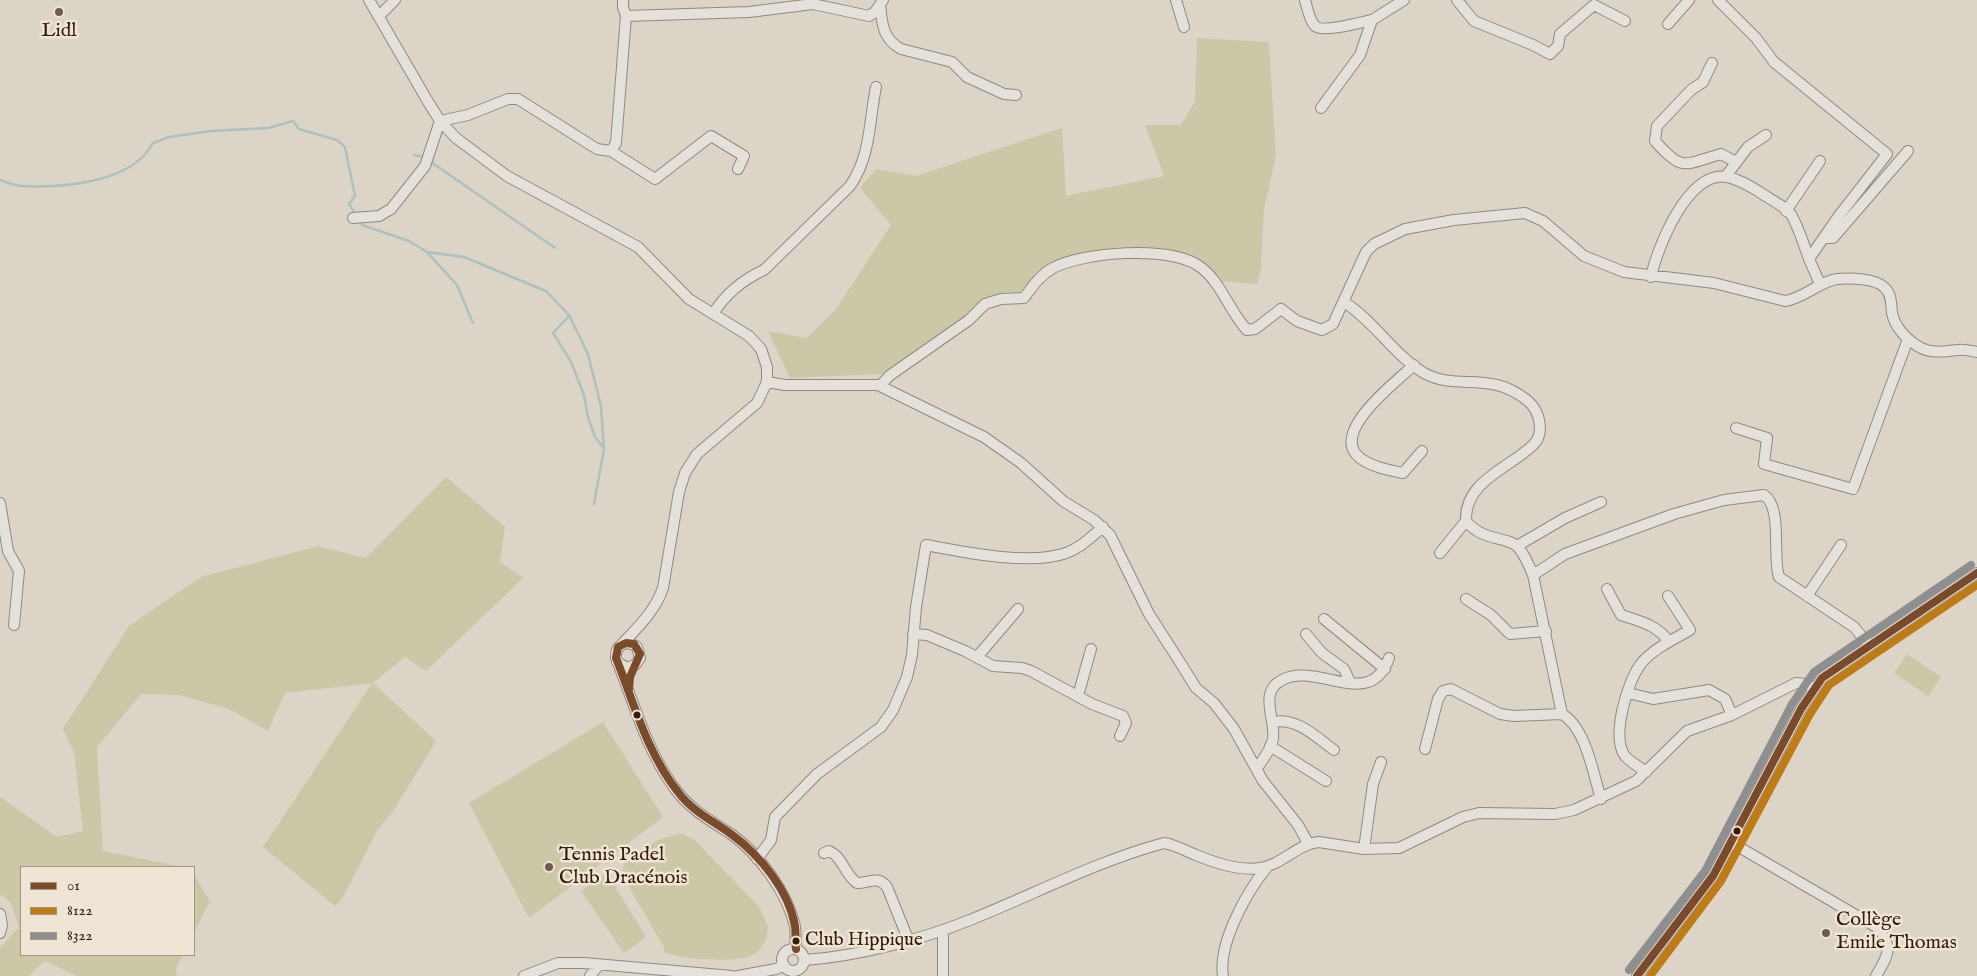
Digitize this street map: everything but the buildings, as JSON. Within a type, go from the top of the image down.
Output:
[{"type":"street","points":[[369,0],[440,121],[456,138],[508,176],[638,247],[688,300],[749,336],[761,349],[767,367],[767,382],[757,403],[697,454],[685,473],[679,492],[663,588],[654,610],[616,650],[617,662],[629,689],[637,715],[659,764],[673,786],[698,813],[740,842],[757,859],[789,909],[795,927],[796,949]]},
{"type":"street","points":[[378,16],[395,0]]},
{"type":"street","points":[[611,151],[616,143],[626,16],[623,7],[624,0]]},
{"type":"street","points":[[1176,0],[1184,27]]},
{"type":"street","points":[[1305,0],[1313,24],[1318,28],[1326,29],[1372,20],[1404,0]]},
{"type":"street","points":[[1457,0],[1474,21],[1550,54],[1558,46],[1560,34],[1594,5],[1624,21]]},
{"type":"street","points":[[1668,24],[1689,0]]},
{"type":"street","points":[[1718,0],[1756,38],[1774,62],[1888,154],[1838,217],[1809,259]]},
{"type":"street","points":[[626,16],[749,12],[813,4],[869,16],[875,12],[881,2]]},
{"type":"street","points":[[881,2],[884,32],[894,45],[901,49],[952,62],[967,77],[1004,94],[1016,95]]},
{"type":"street","points":[[1321,108],[1349,73],[1360,55],[1372,20]]},
{"type":"street","points":[[1712,63],[1703,82],[1692,90],[1657,126],[1655,141],[1670,158],[1678,163],[1693,163],[1721,154],[1736,162]]},
{"type":"street","points":[[714,314],[729,292],[747,278],[764,270],[850,186],[860,172],[868,146],[869,118],[876,87]]},
{"type":"street","points":[[440,121],[468,115],[508,99],[518,99],[597,148],[611,151],[655,179],[710,136],[744,156],[738,170]]},
{"type":"street","points":[[357,217],[379,216],[391,209],[425,166],[440,121]]},
{"type":"street","points":[[1726,176],[1748,147],[1766,134]]},
{"type":"street","points":[[1824,238],[1833,238],[1908,151]]},
{"type":"street","points":[[1786,211],[1820,161]]},
{"type":"street","points":[[1651,277],[1654,262],[1667,232],[1684,201],[1709,179],[1726,176],[1746,183],[1791,214],[1820,284]]},
{"type":"street","points":[[880,386],[889,376],[969,320],[986,304],[1001,300],[1024,298],[1044,273],[1069,261],[1133,253],[1155,253],[1191,262],[1200,266],[1210,277],[1240,323],[1251,331],[1265,323],[1280,309],[1312,328],[1327,328],[1333,324],[1366,252],[1374,244],[1405,229],[1516,212],[1533,215],[1543,221],[1584,256],[1624,272],[1651,277],[1714,283],[1785,301],[1796,299],[1820,284],[1838,279],[1859,279],[1884,287],[1889,294],[1893,315],[1898,328],[1908,339],[1921,348],[1944,353],[1958,350],[1977,352]]},
{"type":"street","points":[[1344,302],[1361,313],[1414,365],[1425,373],[1439,378],[1486,382],[1503,386],[1532,405],[1539,418],[1540,432],[1535,444],[1479,486],[1469,501],[1466,521],[1440,553]]},
{"type":"street","points":[[1736,428],[1767,438],[1764,464],[1853,489],[1908,339]]},
{"type":"street","points":[[1414,365],[1357,420],[1351,434],[1351,448],[1359,458],[1374,466],[1404,474],[1422,451]]},
{"type":"street","points":[[767,382],[784,385],[857,384],[880,386],[984,438],[1021,463],[1064,501],[1103,527],[1110,535],[1149,614],[1196,688],[1214,703],[1234,729],[1280,804],[1298,825],[1308,843]]},
{"type":"street","points":[[1533,575],[1565,554],[1674,514],[1724,500],[1764,495],[1769,498],[1773,508],[1776,531],[1776,567],[1779,576],[1854,627],[1869,645]]},
{"type":"street","points":[[1517,546],[1565,518],[1601,502]]},
{"type":"street","points":[[0,503],[8,551],[19,571],[14,625]]},
{"type":"street","points":[[1466,521],[1473,530],[1492,539],[1517,546],[1526,559],[1533,575],[1562,714]]},
{"type":"street","points":[[757,859],[771,840],[775,817],[817,774],[881,726],[892,710],[907,677],[926,545],[981,555],[1044,558],[1066,553],[1084,544],[1103,527]]},
{"type":"street","points":[[1807,596],[1841,545]]},
{"type":"street","points":[[1637,976],[1713,876],[1813,688],[1833,668],[1977,573]]},
{"type":"street","points":[[1607,589],[1621,615],[1649,624],[1664,634],[1668,642]]},
{"type":"street","points":[[1646,772],[1625,756],[1618,739],[1628,693],[1641,664],[1668,642],[1690,630],[1668,596]]},
{"type":"street","points":[[1466,599],[1491,615],[1510,634],[1546,631]]},
{"type":"street","points":[[978,657],[1018,609]]},
{"type":"street","points":[[1324,619],[1385,669]]},
{"type":"street","points":[[629,689],[633,666],[640,658],[637,647],[638,628]]},
{"type":"street","points":[[913,634],[927,635],[978,657],[993,666],[1022,668],[1031,671],[1078,696],[1123,716],[1126,723],[1120,736]]},
{"type":"street","points":[[1306,634],[1322,654],[1344,669],[1350,682]]},
{"type":"street","points":[[622,644],[630,643],[637,647]]},
{"type":"street","points":[[1078,696],[1091,650]]},
{"type":"street","points":[[1257,768],[1273,741],[1273,722],[1269,699],[1273,686],[1283,679],[1296,676],[1363,684],[1375,680],[1385,669],[1389,658]]},
{"type":"street","points":[[617,662],[623,667],[633,666]]},
{"type":"street","points":[[1223,976],[1225,948],[1231,927],[1258,878],[1268,866],[1308,843],[1319,842],[1364,849],[1399,848],[1463,817],[1479,813],[1555,814],[1574,810],[1636,781],[1687,730],[1732,715],[1796,683],[1806,684],[1813,688]]},
{"type":"street","points":[[1425,749],[1438,698],[1443,691],[1451,689],[1500,714],[1514,716],[1562,714],[1572,720],[1579,730],[1601,799]]},
{"type":"street","points":[[1628,693],[1653,699],[1709,690],[1725,699],[1732,715]]},
{"type":"street","points":[[1273,722],[1283,720],[1300,726],[1334,750]]},
{"type":"street","points":[[1270,746],[1326,781]]},
{"type":"street","points":[[1364,849],[1373,784],[1381,762]]},
{"type":"street","points":[[805,960],[853,954],[942,930],[983,915],[1090,868],[1164,843],[1210,861],[1249,868],[1268,866]]},
{"type":"street","points":[[1732,843],[1878,928],[1888,940],[1888,953],[1876,976]]},
{"type":"street","points":[[824,853],[829,851],[837,854],[851,880],[857,883],[876,879],[882,881],[908,939]]},
{"type":"street","points":[[0,914],[2,925],[0,933]]},
{"type":"street","points":[[942,930],[942,976]]},
{"type":"street","points":[[796,949],[802,953],[805,960],[797,973],[789,970],[784,965],[782,958],[786,952],[796,949]]},
{"type":"street","points":[[524,976],[558,963],[732,976]]},
{"type":"street","points":[[590,976],[599,965]]},
{"type":"street","points":[[738,976],[776,970],[784,965]]},
{"type":"shaded area","points":[[1197,38],[1269,42],[1276,156],[1264,209],[1261,269],[1257,284],[1218,281],[1196,260],[1133,249],[1070,256],[1038,270],[1020,292],[1007,292],[983,298],[965,316],[882,374],[790,378],[768,331],[807,338],[836,309],[891,225],[860,188],[876,169],[916,176],[1062,128],[1066,196],[1164,176],[1145,125],[1181,125],[1195,102]]},
{"type":"shaded area","points":[[446,477],[505,527],[500,562],[523,578],[426,671],[405,657],[373,683],[436,741],[394,810],[378,829],[342,899],[335,906],[263,847],[372,683],[285,693],[268,731],[229,709],[179,695],[141,694],[97,747],[103,851],[177,866],[20,866],[20,956],[182,956],[176,968],[177,976],[77,976],[45,961],[28,976],[0,976],[0,948],[19,927],[11,903],[0,894],[0,797],[57,837],[83,831],[74,752],[63,729],[129,626],[201,577],[318,546],[366,558]]},
{"type":"shaded area","points":[[1907,654],[1941,677],[1928,696],[1894,673]]},
{"type":"shaded area","name":"Tennis Padel Club Dracénois","points":[[603,722],[663,817],[529,918],[469,803]]},
{"type":"shaded area","points":[[682,834],[695,840],[760,908],[768,927],[766,940],[753,955],[720,960],[682,957],[664,952],[664,947],[622,875],[624,862],[637,852],[658,840]]},
{"type":"shaded area","points":[[607,873],[646,937],[624,953],[581,891]]},
{"type":"shaded area","points":[[195,877],[210,901],[195,931]]},
{"type":"waterway","points":[[0,180],[19,186],[76,184],[113,175],[129,167],[143,156],[153,143],[169,137],[211,131],[268,128],[293,121],[299,129],[337,140],[345,147],[355,196],[349,204],[356,215]]},
{"type":"waterway","points":[[414,155],[424,157]]},
{"type":"waterway","points":[[431,162],[555,248]]},
{"type":"waterway","points":[[360,221],[362,225],[409,241],[427,252],[457,285],[473,323]]},
{"type":"waterway","points":[[427,252],[464,257],[546,291],[569,315],[588,354],[601,406],[604,449],[594,504]]},
{"type":"waterway","points":[[569,316],[553,333],[571,362],[584,395],[588,417],[595,437],[603,447]]},
{"type":"transit line","name":"8322","points":[[1629,970],[1705,871],[1792,704],[1814,672],[1971,565]]},
{"type":"transit line","name":"01","points":[[1637,976],[1713,876],[1801,709],[1822,678],[1977,573]]},
{"type":"transit line","name":"8122","points":[[1650,976],[1721,881],[1810,714],[1829,685],[1977,585]]},
{"type":"transit line","name":"01","points":[[629,689],[630,677],[640,654],[634,644],[626,643],[618,647],[616,658],[642,727],[658,761],[667,777],[684,799],[696,810],[742,843],[772,875],[787,900],[792,913],[795,926],[796,949]]},
{"type":"place","name":"Lidl","points":[[59,12]]},
{"type":"place","name":"Tennis Padel Club Dracénois","points":[[549,867]]},
{"type":"place","name":"Collège Emile Thomas","points":[[1826,933]]},
{"type":"place","name":"Club Hippique","points":[[796,941]]}]
